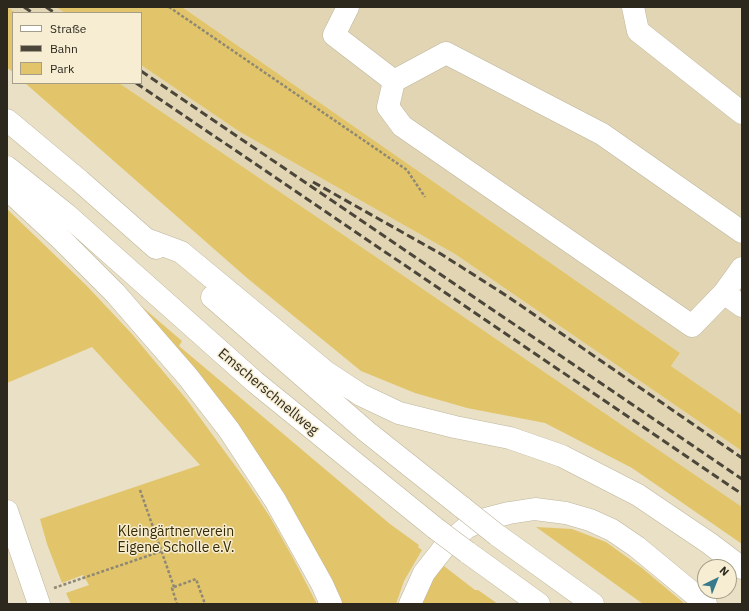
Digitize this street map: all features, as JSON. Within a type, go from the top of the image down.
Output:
[{"type":"main road","points":[[348,7],[334,35],[394,81]]},
{"type":"main road","points":[[633,7],[638,31],[742,113]]},
{"type":"main road","points":[[742,232],[602,134],[446,52],[394,81],[388,107],[402,126],[692,326],[724,293],[742,268]]},
{"type":"main road","points":[[7,120],[80,180],[366,431],[497,535],[593,604]]},
{"type":"main road","name":"Emscherschnellweg","points":[[7,167],[66,214],[255,382],[435,528],[539,604]]},
{"type":"main road","points":[[7,189],[62,240],[115,293],[188,377],[229,430],[276,500],[322,584],[331,604]]},
{"type":"main road","points":[[146,239],[181,252],[326,372],[361,396],[398,413],[455,427],[510,438],[562,456],[638,495],[709,543],[742,568]]},
{"type":"main road","points":[[724,293],[742,306]]},
{"type":"main road","points":[[410,604],[424,573],[446,544],[466,528],[482,520],[509,512],[536,509],[566,513],[590,520],[612,530],[637,547],[706,604]]},
{"type":"main road","points":[[7,511],[39,604]]},
{"type":"path","points":[[169,7],[407,170],[425,196]]},
{"type":"path","points":[[140,490],[174,587],[172,588],[177,604]]},
{"type":"path","points":[[66,584],[162,551]]},
{"type":"path","points":[[174,587],[196,579],[205,604]]},
{"type":"shaded area","points":[[7,7],[56,7],[64,12],[14,12]]},
{"type":"shaded area","points":[[182,7],[742,7],[742,415],[671,366],[680,353]]},
{"type":"shaded area","points":[[142,66],[240,132],[455,254],[742,451],[742,507],[120,84],[142,84]]},
{"type":"green space","points":[[7,7],[14,12],[12,12],[12,71],[7,68]]},
{"type":"green space","points":[[56,7],[182,7],[680,353],[671,366],[742,415],[742,451],[455,254],[240,132],[142,66],[142,12],[64,12]]},
{"type":"green space","points":[[26,84],[120,84],[742,507],[742,544],[632,468],[545,423],[467,408],[415,393],[361,371],[247,278]]},
{"type":"green space","name":"Kleingärtnerverein Eigene Scholle e.V.","points":[[7,209],[86,285],[132,334],[187,400],[247,482],[270,517],[317,604],[71,604],[66,593],[89,585],[83,575],[62,583],[47,544],[40,519],[200,465],[92,347],[7,383]]},
{"type":"green space","points":[[133,299],[182,341],[179,346],[390,524],[419,545],[418,547],[422,550],[404,581],[396,604],[338,604]]},
{"type":"green space","points":[[536,527],[572,529],[606,542],[642,568],[685,604],[643,604]]},
{"type":"green space","points":[[440,563],[475,590],[478,590],[498,604],[417,604]]},
{"type":"railway","points":[[24,7],[32,12]]},
{"type":"railway","points":[[46,7],[54,12]]},
{"type":"railway","points":[[142,72],[742,479]]},
{"type":"railway","points":[[137,84],[742,494]]},
{"type":"railway","points":[[313,182],[441,254],[507,296],[742,458]]}]
